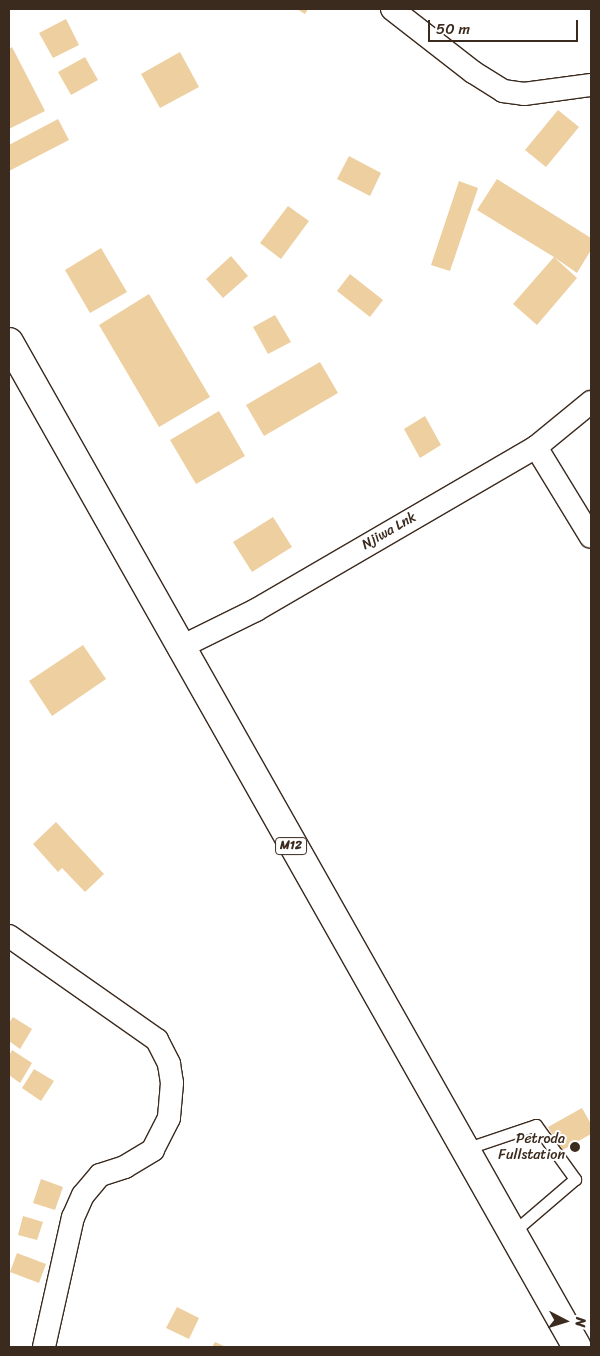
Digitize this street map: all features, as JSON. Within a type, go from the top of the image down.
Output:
[{"type":"highway","name":"M12","points":[[9,342],[179,648],[577,1347]]},
{"type":"street","points":[[392,9],[473,72],[503,91],[524,94],[591,85]]},
{"type":"street","name":"Njiwa Lnk","points":[[179,648],[256,610],[536,447],[591,402]]},
{"type":"street","points":[[536,447],[591,537]]},
{"type":"street","points":[[9,936],[157,1040],[169,1064],[172,1083],[169,1118],[153,1150],[125,1167],[100,1175],[83,1195],[73,1217],[44,1347]]},
{"type":"lane","points":[[465,1149],[536,1125],[575,1179],[512,1232]]},
{"type":"building","points":[[297,9],[308,9],[305,14]]},
{"type":"building","points":[[66,19],[79,45],[53,58],[39,33]]},
{"type":"building","points":[[12,47],[45,111],[9,129],[9,49]]},
{"type":"building","points":[[180,52],[199,87],[160,108],[141,74]]},
{"type":"building","points":[[85,57],[98,80],[71,95],[58,72]]},
{"type":"building","points":[[558,110],[579,127],[546,167],[525,150]]},
{"type":"building","points":[[58,119],[69,140],[9,171],[9,145]]},
{"type":"building","points":[[349,156],[381,173],[370,196],[337,179]]},
{"type":"building","points":[[497,179],[591,238],[591,250],[577,273],[477,210]]},
{"type":"building","points":[[459,181],[478,188],[450,271],[431,265]]},
{"type":"building","points":[[288,206],[309,221],[281,259],[260,243]]},
{"type":"building","points":[[101,248],[127,292],[90,313],[65,270]]},
{"type":"building","points":[[231,256],[248,276],[223,298],[206,279]]},
{"type":"building","points":[[554,257],[577,278],[537,325],[513,304]]},
{"type":"building","points":[[350,274],[383,300],[370,317],[337,291]]},
{"type":"building","points":[[149,294],[210,397],[159,427],[99,325]]},
{"type":"building","points":[[275,315],[291,342],[268,354],[253,327]]},
{"type":"building","points":[[320,362],[338,393],[264,436],[246,405]]},
{"type":"building","points":[[219,411],[245,456],[196,484],[170,440]]},
{"type":"building","points":[[425,416],[441,445],[420,458],[404,429]]},
{"type":"building","points":[[273,517],[292,547],[252,572],[233,542]]},
{"type":"building","points":[[83,645],[106,679],[52,716],[29,681]]},
{"type":"building","points":[[56,822],[104,874],[85,892],[62,868],[58,872],[33,844]]},
{"type":"building","points":[[13,1017],[32,1029],[20,1049],[9,1041],[9,1023]]},
{"type":"building","points":[[12,1050],[32,1063],[20,1083],[9,1075],[9,1056]]},
{"type":"building","points":[[34,1069],[54,1081],[41,1101],[22,1088]]},
{"type":"building","points":[[582,1108],[591,1124],[591,1134],[561,1151],[548,1127]]},
{"type":"building","points":[[41,1179],[63,1187],[55,1210],[33,1203]]},
{"type":"building","points":[[23,1216],[43,1222],[37,1240],[18,1235]]},
{"type":"building","points":[[17,1253],[46,1264],[39,1283],[10,1272]]},
{"type":"building","points":[[177,1307],[199,1318],[189,1339],[166,1328]]},
{"type":"building","points":[[215,1342],[226,1347],[212,1347]]},
{"type":"place","name":"Petroda Fullstation","points":[[575,1147]]}]
